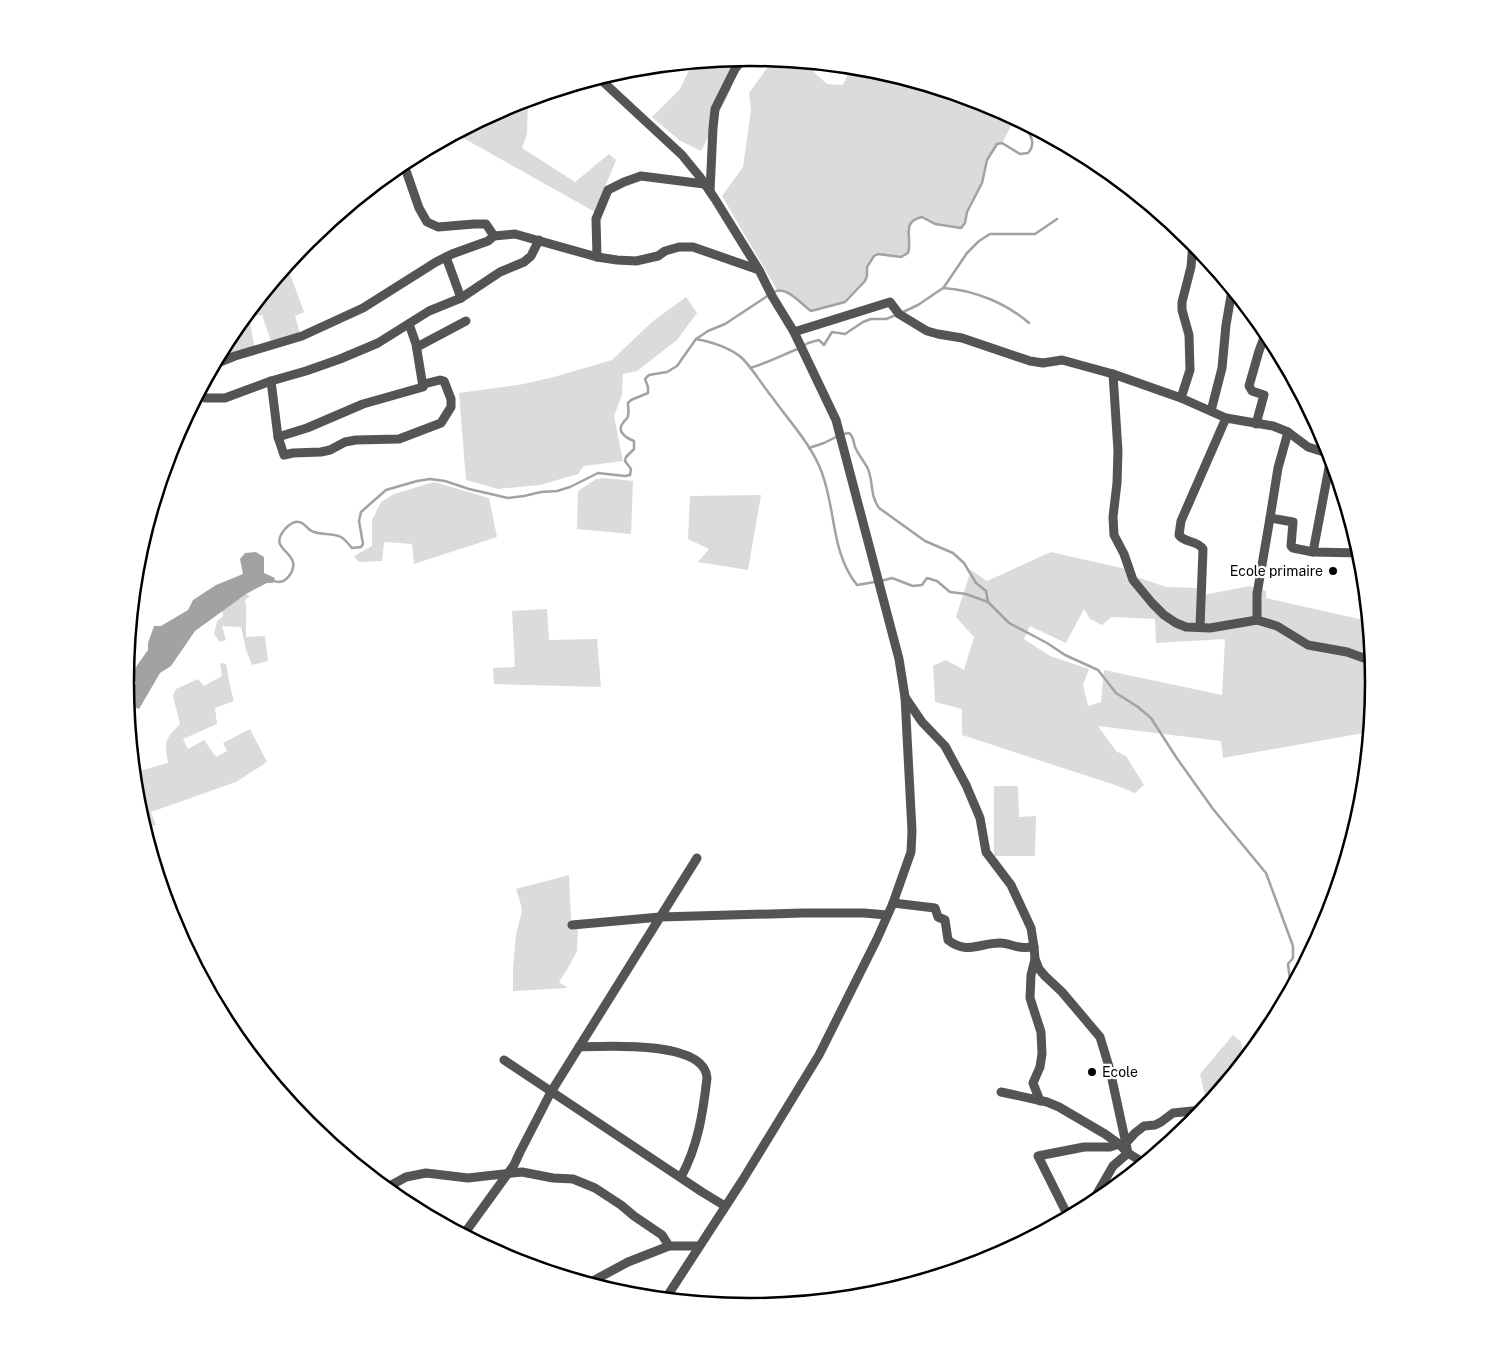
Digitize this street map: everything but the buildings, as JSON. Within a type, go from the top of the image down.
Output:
[{"type":"street","points":[[707,188],[715,109],[737,67]]},
{"type":"street","points":[[604,84],[682,155],[707,188],[759,270],[794,332],[836,420],[900,658],[905,698],[912,831],[911,852],[893,903],[819,1055],[746,1174],[670,1292]]},
{"type":"street","points":[[406,171],[419,208],[427,222],[438,227],[486,224],[494,236]]},
{"type":"street","points":[[597,257],[596,219],[608,190],[641,176],[707,188]]},
{"type":"street","points":[[225,360],[302,336],[363,308],[422,270],[446,257],[488,241],[494,236],[515,234],[597,257],[617,260],[636,261],[658,256],[665,251],[693,247],[759,270]]},
{"type":"street","points":[[204,397],[226,398],[271,381],[340,359],[378,342],[429,311],[461,298],[500,272],[524,262],[530,256],[539,240]]},
{"type":"street","points":[[1181,398],[1190,370],[1189,335],[1182,310],[1182,302],[1191,267],[1192,255]]},
{"type":"street","points":[[446,257],[461,298]]},
{"type":"street","points":[[1211,411],[1222,368],[1231,298]]},
{"type":"street","points":[[794,332],[890,302],[899,314],[927,331],[962,338],[1037,362],[1062,360],[1114,374],[1181,398],[1226,418],[1273,426],[1288,432],[1308,447],[1320,452]]},
{"type":"street","points":[[416,347],[466,321]]},
{"type":"street","points":[[409,324],[424,384]]},
{"type":"street","points":[[1256,424],[1264,396],[1262,393],[1252,391],[1249,386],[1262,342]]},
{"type":"street","points":[[1114,374],[1118,451],[1113,517],[1114,535],[1124,554],[1133,580],[1152,603],[1164,615],[1186,627],[1210,628],[1257,620],[1277,626],[1308,645],[1347,652],[1364,658]]},
{"type":"street","points":[[271,381],[278,437],[286,456],[293,453],[330,450],[345,442],[356,440],[399,439],[442,423],[451,407],[451,399],[444,381],[440,380],[424,384],[422,388],[363,404],[307,428],[278,437]]},
{"type":"street","points":[[1200,627],[1203,550],[1198,544],[1181,538],[1179,534],[1181,521],[1226,418]]},
{"type":"street","points":[[1257,620],[1257,594],[1278,468],[1288,432]]},
{"type":"street","points":[[1313,552],[1328,470]]},
{"type":"street","points":[[1270,518],[1293,522],[1291,546],[1293,548],[1313,552],[1351,553]]},
{"type":"street","points":[[905,698],[922,722],[945,746],[966,785],[980,818],[986,852],[1011,886],[1031,928],[1035,959],[1031,975],[1030,998],[1041,1032],[1042,1054],[1040,1067],[1033,1083],[1040,1101]]},
{"type":"street","points":[[468,1229],[514,1165],[551,1092],[698,858]]},
{"type":"street","points":[[893,903],[935,908],[938,917],[945,920],[948,940],[954,945],[968,949],[984,944],[1002,943],[1020,947],[1034,947]]},
{"type":"street","points":[[572,925],[660,917],[803,913],[887,915]]},
{"type":"street","points":[[1035,959],[1044,976],[1062,992],[1100,1037],[1110,1070],[1123,1143],[1128,1153],[1138,1159]]},
{"type":"street","points":[[579,1047],[625,1046],[653,1048],[685,1055],[703,1065],[707,1078],[698,1135],[689,1162],[681,1177]]},
{"type":"street","points":[[504,1060],[725,1206]]},
{"type":"street","points":[[1001,1092],[1059,1107],[1123,1143]]},
{"type":"street","points":[[1065,1210],[1038,1156],[1084,1147],[1110,1147],[1123,1143],[1144,1126],[1155,1125],[1173,1113],[1190,1111]]},
{"type":"street","points":[[1102,1187],[1114,1166],[1128,1153]]},
{"type":"street","points":[[393,1184],[406,1177],[426,1173],[468,1178],[522,1172],[553,1178],[573,1179],[595,1188],[621,1205],[662,1235],[669,1246]]},
{"type":"street","points":[[597,1279],[628,1262],[669,1246],[699,1246]]},
{"type":"shaded area","points":[[739,67],[730,91],[701,151],[679,140],[652,117],[680,89],[689,70]]},
{"type":"shaded area","points":[[768,67],[812,70],[827,84],[843,85],[848,75],[909,87],[985,113],[1012,125],[1002,143],[997,145],[988,160],[982,183],[967,212],[965,223],[961,228],[935,224],[922,217],[915,219],[909,227],[910,247],[905,255],[898,257],[884,254],[876,255],[868,264],[865,281],[846,301],[839,305],[811,311],[786,292],[777,290],[722,196],[743,167],[751,110],[749,93]]},
{"type":"shaded area","points":[[528,108],[527,134],[522,148],[575,182],[609,154],[616,160],[595,212],[463,138]]},
{"type":"shaded area","points":[[290,273],[304,312],[295,316],[301,337],[273,347],[262,315],[255,316]]},
{"type":"shaded area","points":[[686,297],[697,313],[677,340],[637,371],[623,374],[622,395],[614,416],[623,461],[584,466],[578,474],[540,485],[498,489],[466,480],[459,393],[524,384],[612,360],[653,321]]},
{"type":"shaded area","points":[[250,323],[255,350],[229,354]]},
{"type":"shaded area","points":[[596,479],[633,481],[631,534],[577,529],[578,491]]},
{"type":"shaded area","points":[[434,482],[489,498],[497,537],[414,564],[412,544],[384,542],[382,561],[359,562],[354,556],[372,546],[372,520],[381,502],[394,494]]},
{"type":"shaded area","points":[[761,495],[748,570],[698,562],[709,549],[688,539],[690,496]]},
{"type":"shaded area","points":[[256,552],[264,557],[264,573],[275,578],[273,583],[267,583],[246,594],[195,631],[171,666],[160,673],[139,709],[135,707],[134,685],[136,682],[134,681],[134,670],[148,650],[148,643],[154,626],[161,626],[188,610],[193,600],[216,585],[243,574],[240,559],[245,553]]},
{"type":"shaded area","points":[[1051,552],[1130,570],[1131,575],[1166,587],[1200,588],[1204,595],[1249,586],[1266,591],[1266,598],[1362,620],[1365,682],[1363,733],[1223,758],[1221,741],[1098,726],[1116,751],[1126,756],[1144,785],[1135,793],[962,735],[962,709],[935,702],[933,666],[946,660],[964,670],[974,637],[956,617],[971,570],[987,581]],"holes":[[[1084,609],[1090,619],[1102,625],[1112,617],[1155,619],[1156,643],[1225,639],[1222,695],[1104,670],[1101,702],[1088,706],[1083,685],[1089,669],[1050,656],[1024,639],[1030,626],[1066,643]]]},
{"type":"shaded area","points":[[246,594],[250,596],[245,600],[246,637],[265,636],[268,661],[252,665],[246,650],[241,627],[222,626],[226,640],[220,642],[214,634],[217,621],[223,616],[222,611]]},
{"type":"shaded area","points":[[547,609],[549,640],[597,639],[601,687],[494,684],[493,668],[515,667],[512,611]]},
{"type":"shaded area","points":[[220,663],[226,664],[234,701],[215,708],[217,724],[183,739],[188,749],[204,740],[216,757],[227,751],[223,743],[250,729],[267,762],[236,782],[151,812],[156,825],[152,827],[141,771],[168,763],[167,741],[180,724],[173,696],[176,689],[198,679],[204,686],[222,676]]},
{"type":"shaded area","points":[[994,786],[1018,786],[1019,817],[1036,816],[1035,856],[994,856]]},
{"type":"shaded area","points":[[569,875],[571,919],[569,926],[578,926],[577,951],[559,982],[568,988],[513,991],[516,934],[522,911],[516,889]]},
{"type":"shaded area","points":[[1233,1035],[1241,1042],[1243,1051],[1205,1096],[1200,1074]]},
{"type":"waterway","points":[[774,292],[783,291],[788,293],[811,311],[845,302],[865,281],[867,267],[874,256],[878,254],[901,257],[908,253],[909,227],[915,219],[922,217],[935,224],[961,228],[965,223],[967,212],[982,183],[987,160],[997,144],[1002,143],[1020,154],[1028,153],[1032,146],[1030,134]]},
{"type":"waterway","points":[[944,287],[967,253],[979,241],[990,234],[1035,234],[1057,219]]},
{"type":"waterway","points":[[901,313],[918,305],[943,288],[955,289],[989,299],[1010,309],[1029,323]]},
{"type":"waterway","points":[[271,580],[276,582],[285,580],[293,568],[293,562],[279,540],[289,525],[300,522],[314,532],[341,537],[352,548],[361,547],[363,544],[359,521],[361,512],[386,490],[430,479],[445,481],[508,498],[557,491],[570,487],[598,473],[630,475],[631,469],[625,461],[626,457],[634,449],[634,441],[625,436],[621,431],[621,426],[628,416],[628,403],[648,393],[645,379],[649,375],[667,372],[677,366],[696,339],[708,331],[725,324],[769,295]]},
{"type":"waterway","points":[[803,346],[819,340],[824,345],[832,332],[845,334],[871,319],[886,319],[896,315]]},
{"type":"waterway","points":[[696,339],[721,346],[742,358],[800,434],[822,473],[830,502],[838,545],[849,573],[857,585],[875,582]]},
{"type":"waterway","points":[[750,368],[798,349]]},
{"type":"waterway","points":[[843,434],[849,433],[852,436],[856,450],[869,472],[874,498],[879,508],[925,541],[953,553],[964,563],[976,583],[986,591],[988,602]]},
{"type":"waterway","points":[[809,448],[838,436]]},
{"type":"waterway","points":[[881,581],[892,578],[913,586],[922,585],[927,578],[937,581],[950,592],[966,594],[988,602],[1009,623],[1065,655],[1098,670],[1116,693],[1151,718],[1213,809],[1266,873],[1293,946],[1293,958],[1288,964],[1290,977]]},
{"type":"place","name":"Ecole primaire","points":[[1333,571]]},
{"type":"place","name":"Ecole","points":[[1092,1072]]}]
